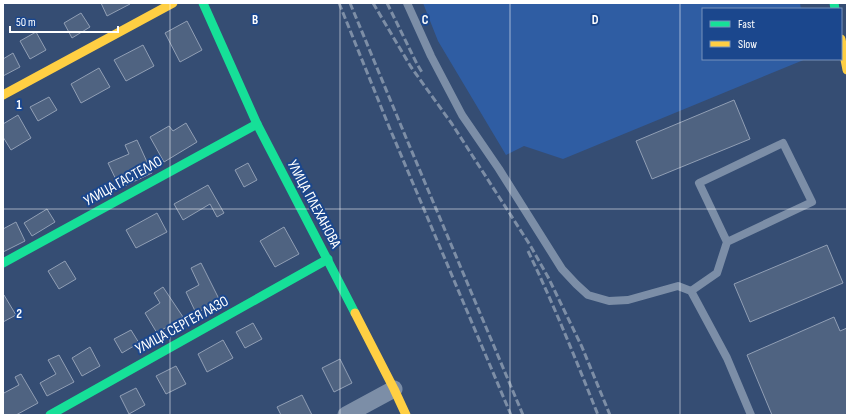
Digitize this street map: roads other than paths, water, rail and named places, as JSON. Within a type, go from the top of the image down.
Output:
[{"type":"street","points":[[3,95],[173,3]]},
{"type":"street","name":"УЛИЦА ПЛЕХАНОВА","points":[[203,3],[257,124],[328,259],[406,415]]},
{"type":"street","points":[[842,44],[847,70]]},
{"type":"street","name":"УЛИЦА ГАСТЕЛЛО","points":[[3,263],[257,124]]},
{"type":"street","name":"УЛИЦА СЕРГЕЯ ЛАЗО","points":[[50,415],[328,259]]},
{"type":"street","points":[[346,415],[394,389]]},
{"type":"lane","points":[[407,3],[431,56],[462,115],[499,169],[562,269],[588,295],[609,300],[628,300],[678,286],[691,291],[727,358],[751,415]]},
{"type":"lane","points":[[691,291],[717,273],[726,242],[699,183],[784,142],[812,202],[726,242]]},
{"type":"railway","points":[[339,3],[390,129],[511,415]]},
{"type":"railway","points":[[350,3],[523,415]]},
{"type":"railway","points":[[373,3],[411,67],[452,124],[530,245],[548,277],[582,347],[610,415]]},
{"type":"railway","points":[[387,3],[423,74]]},
{"type":"railway","points":[[528,251],[556,312],[598,415]]}]
